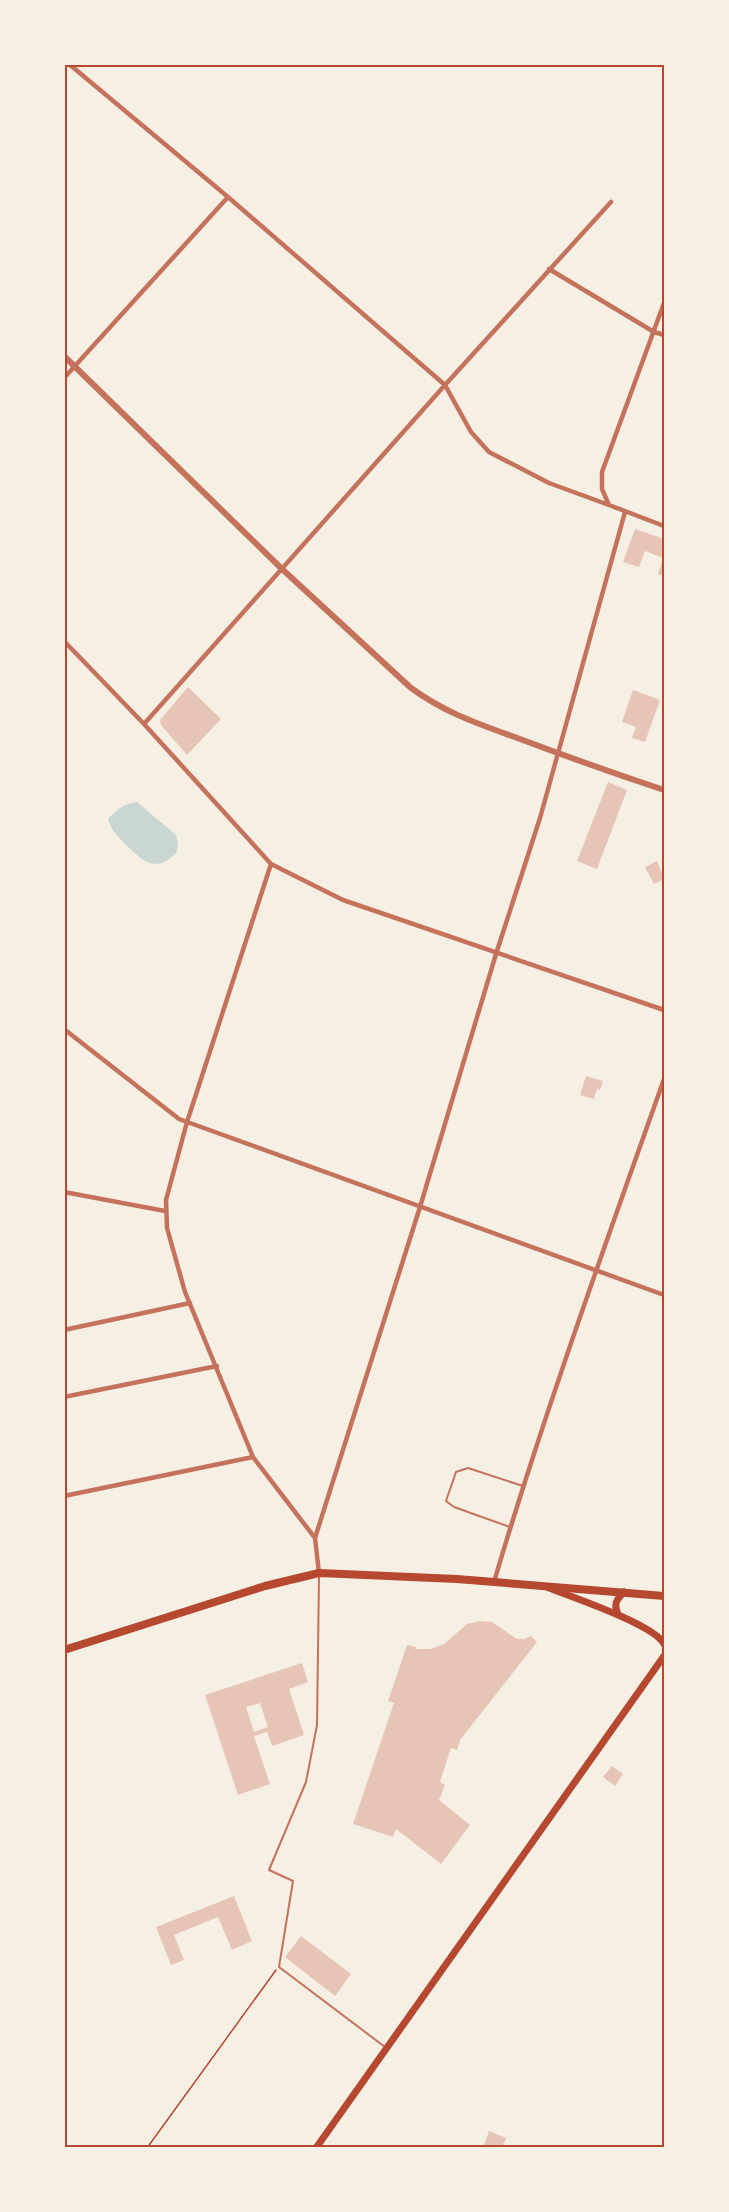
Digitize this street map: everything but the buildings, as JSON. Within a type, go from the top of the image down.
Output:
[{"type":"main road","points":[[64,1650],[265,1586],[319,1573],[417,1577],[664,1596]]},
{"type":"main road","points":[[547,1587],[618,1614],[657,1636],[664,1644]]},
{"type":"main road","points":[[618,1614],[615,1603],[624,1592]]},
{"type":"main road","points":[[316,2148],[664,1656]]},
{"type":"street","points":[[69,64],[228,197],[445,385],[471,432],[489,452],[549,483],[664,526]]},
{"type":"street","points":[[64,378],[228,197]]},
{"type":"street","points":[[144,724],[611,202]]},
{"type":"street","points":[[549,269],[654,332],[664,335]]},
{"type":"street","points":[[609,505],[602,489],[602,472],[664,303]]},
{"type":"street","points":[[64,356],[282,569],[411,688],[434,705],[459,717],[559,754],[664,790]]},
{"type":"street","points":[[319,1573],[315,1538],[420,1207],[559,754],[625,512]]},
{"type":"street","points":[[64,641],[144,724],[271,864],[343,900],[664,1010]]},
{"type":"street","points":[[271,864],[187,1122],[166,1200],[166,1228],[190,1303],[253,1457],[315,1538]]},
{"type":"street","points":[[65,1031],[179,1119],[664,1295]]},
{"type":"street","points":[[493,1583],[596,1270],[664,1079]]},
{"type":"street","points":[[64,1192],[165,1211]]},
{"type":"street","points":[[65,1329],[190,1303]]},
{"type":"street","points":[[64,1397],[217,1366]]},
{"type":"street","points":[[64,1496],[253,1457]]},
{"type":"lane","points":[[510,1527],[454,1507],[446,1501],[456,1472],[468,1468],[524,1486]]},
{"type":"lane","points":[[319,1573],[317,1725],[306,1782],[269,1870],[293,1881],[279,1967],[387,2049]]},
{"type":"path","points":[[147,2148],[279,1967]]},
{"type":"shaded area","points":[[137,802],[176,835],[177,852],[163,863],[150,863],[139,856],[126,845],[109,823],[108,819],[118,810],[125,805]]}]
